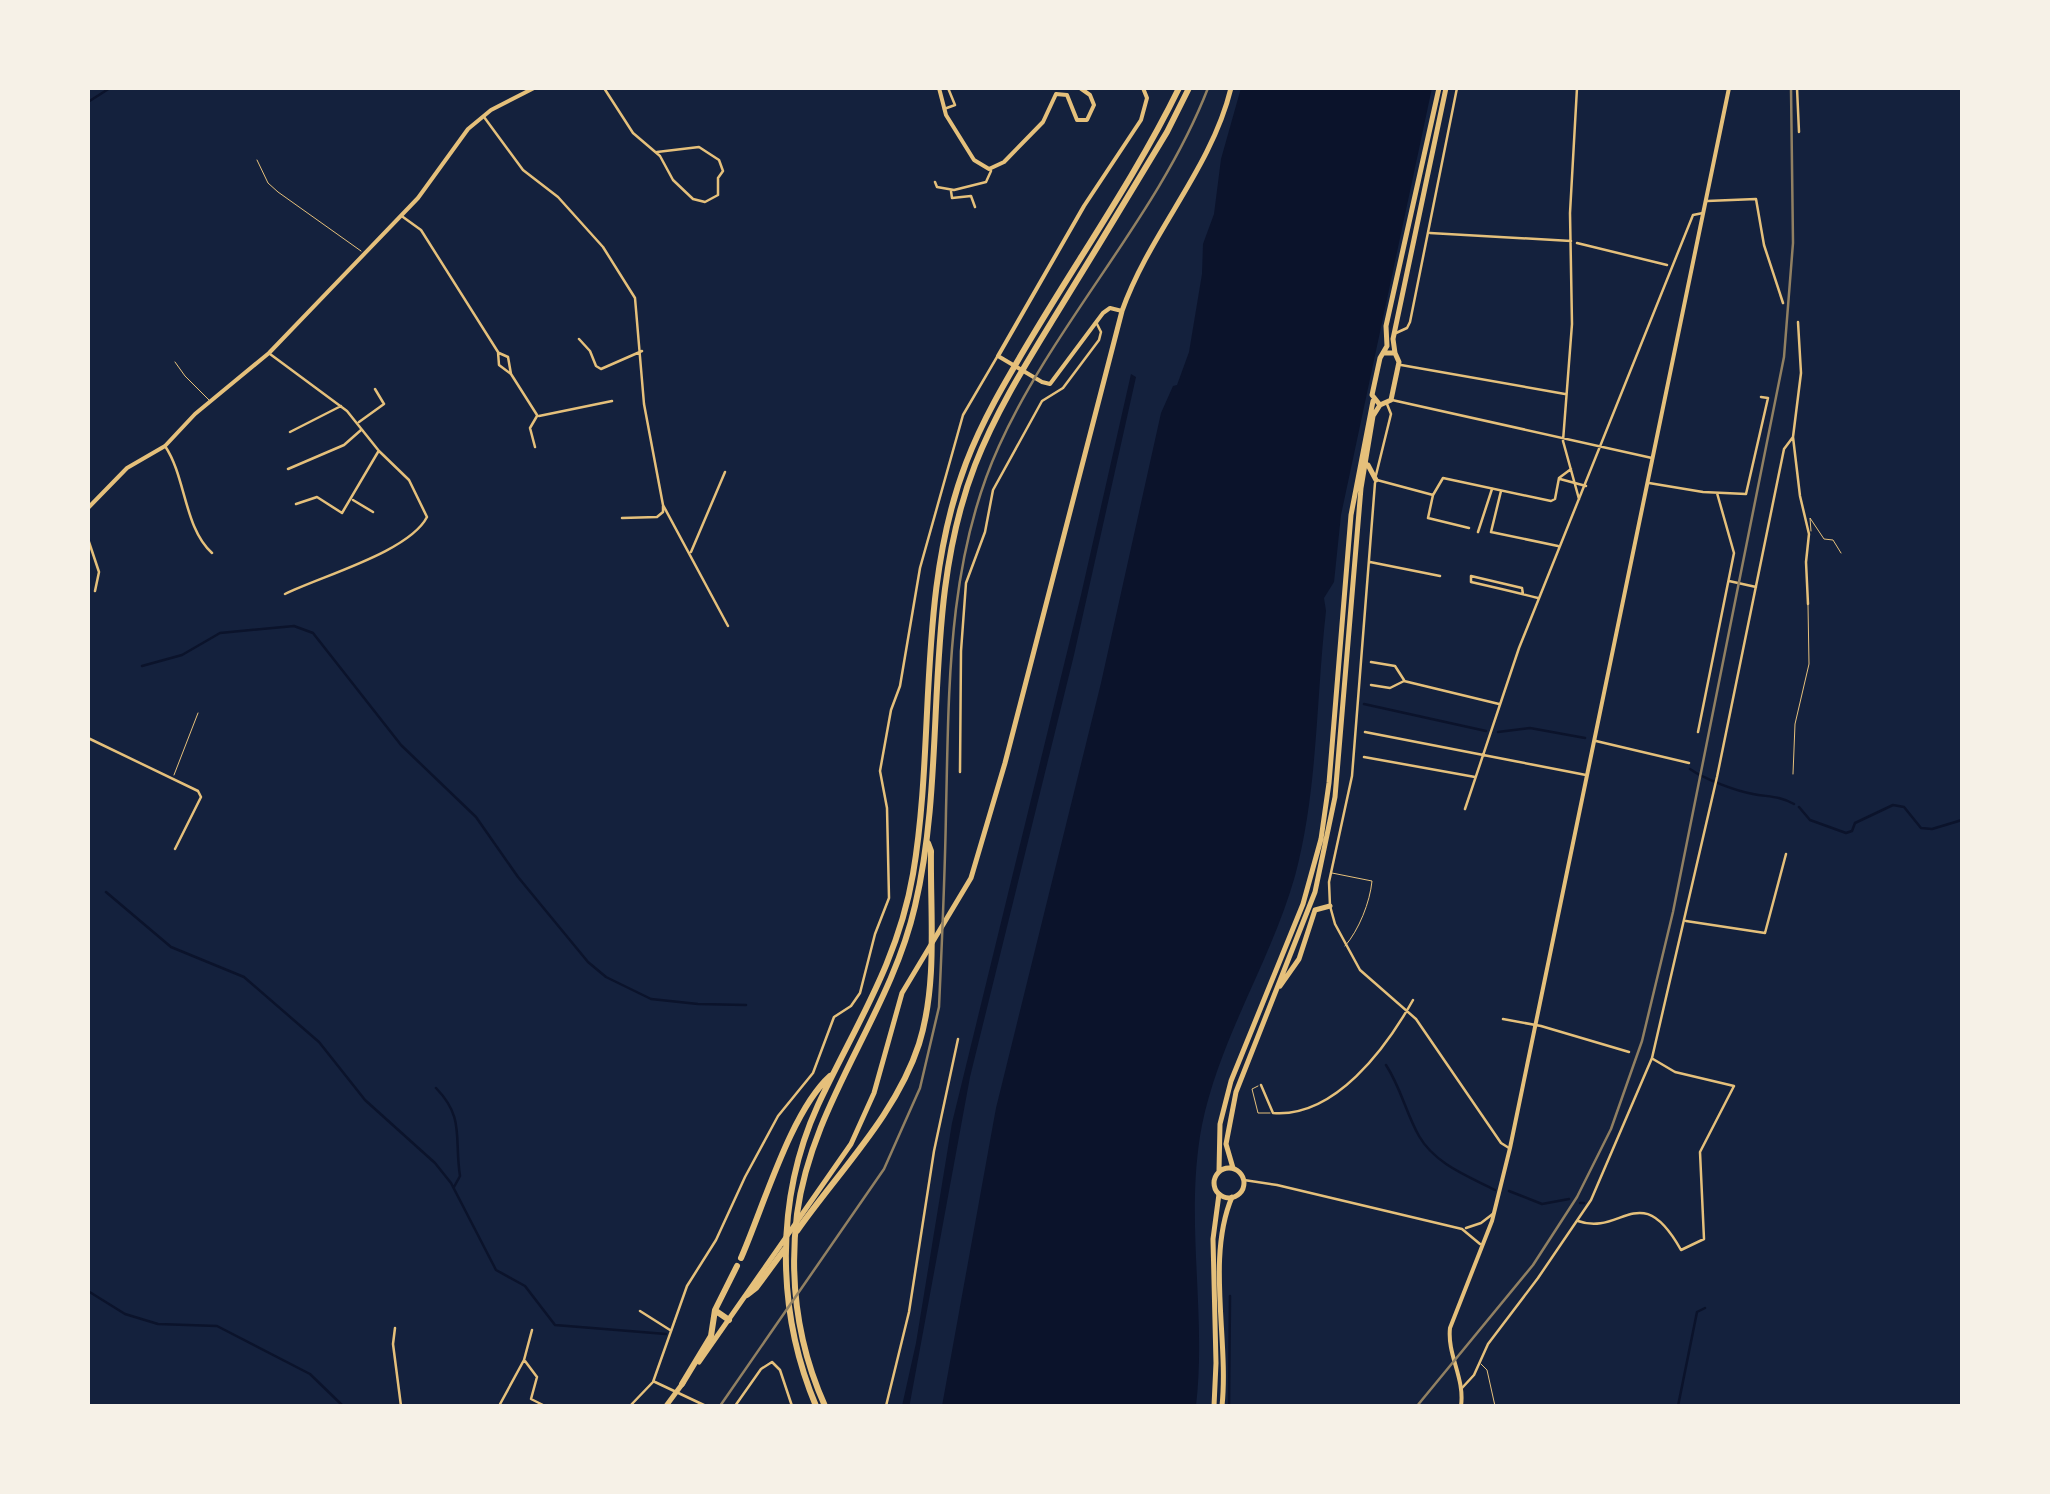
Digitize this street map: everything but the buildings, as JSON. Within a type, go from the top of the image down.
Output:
[{"type":"highway","points":[[816,1406],[791,1327],[786,1277],[788,1214],[802,1148],[834,1072],[880,983],[907,902],[918,836],[937,577],[946,529],[963,472],[1000,392],[1179,88]]},
{"type":"highway","points":[[825,1406],[798,1316],[794,1259],[800,1198],[823,1118],[878,1011],[900,958],[916,901],[926,837],[954,534],[968,484],[1007,398],[1167,132],[1189,88]]},
{"type":"highway","points":[[747,1295],[868,1137],[914,1058],[929,986],[932,851],[926,837]]},
{"type":"highway","points":[[682,1384],[711,1336],[715,1310],[801,1118],[834,1072]]},
{"type":"highway","points":[[715,1310],[729,1320]]},
{"type":"main road","points":[[666,1406],[836,1169],[865,1116],[896,1006],[918,963],[960,901],[984,840],[1122,310],[1136,271],[1213,141],[1230,88]]},
{"type":"main road","points":[[1214,1406],[1213,1240],[1219,1194],[1214,1182],[1220,1172],[1220,1124],[1231,1081],[1304,904],[1322,840],[1330,783],[1350,515],[1398,364],[1394,335],[1442,88]]},
{"type":"main road","points":[[1383,402],[1372,395],[1380,358],[1385,353],[1386,326],[1442,88]]},
{"type":"main road","points":[[1385,353],[1395,353]]},
{"type":"main road","points":[[1223,1406],[1221,1244],[1232,1197],[1241,1191],[1244,1180],[1233,1168],[1226,1148],[1232,1109],[1314,892],[1332,814],[1357,526],[1374,414],[1383,402]]},
{"type":"main road","points":[[1370,435],[1368,465],[1376,480]]},
{"type":"main road","points":[[1275,992],[1298,959],[1315,910],[1330,906]]},
{"type":"main road","points":[[1220,1172],[1233,1168]]},
{"type":"main road","points":[[1219,1194],[1232,1197]]},
{"type":"street","points":[[88,508],[127,468],[165,446],[210,402],[269,354],[402,216],[459,138],[483,116],[534,88]]},
{"type":"street","points":[[604,88],[632,133],[657,152],[673,180],[695,201],[710,201],[718,195],[718,178],[723,172],[719,160],[700,147],[657,152]]},
{"type":"street","points":[[940,88],[943,109],[974,160],[992,169]]},
{"type":"street","points":[[943,109],[955,105],[948,88]]},
{"type":"street","points":[[935,182],[937,187],[951,190],[986,182],[992,169],[1043,122],[1056,94],[1067,96],[1077,120],[1088,120],[1094,105],[1080,88]]},
{"type":"street","points":[[630,1406],[653,1382],[687,1286],[716,1240],[780,1112],[813,1072],[834,1017],[856,1000],[889,898],[886,808],[880,771],[891,710],[900,686],[912,601],[958,428],[968,403],[1000,357],[1084,206],[1141,120],[1146,98],[1143,88]]},
{"type":"street","points":[[1394,335],[1408,326],[1457,88]]},
{"type":"street","points":[[1577,88],[1572,324],[1563,438],[1580,500]]},
{"type":"street","points":[[1460,1406],[1462,1388],[1450,1331],[1495,1212],[1510,1148],[1729,88]]},
{"type":"street","points":[[1797,88],[1799,132]]},
{"type":"street","points":[[483,116],[523,170],[558,197],[608,253],[635,298],[644,404],[663,512],[658,517],[622,518]]},
{"type":"street","points":[[951,190],[952,198],[971,196],[975,207]]},
{"type":"street","points":[[1707,200],[1756,199],[1764,245],[1783,303]]},
{"type":"street","points":[[1465,809],[1539,598],[1670,266],[1693,215],[1704,213]]},
{"type":"street","points":[[402,216],[420,230],[498,352],[508,358],[511,374]]},
{"type":"street","points":[[1428,233],[1571,241]]},
{"type":"street","points":[[1577,243],[1670,266]]},
{"type":"street","points":[[1000,357],[1042,382],[1054,382],[1110,308],[1122,310]]},
{"type":"street","points":[[1798,322],[1801,373],[1793,437],[1809,534],[1808,604]]},
{"type":"street","points":[[960,772],[966,583],[985,532],[993,490],[1042,401],[1064,388],[1099,340],[1101,332],[1096,323]]},
{"type":"street","points":[[579,340],[601,369],[642,351]]},
{"type":"street","points":[[498,352],[499,365],[511,374],[543,418],[612,401]]},
{"type":"street","points":[[269,354],[342,406],[379,451],[410,480],[425,512],[424,523],[406,538],[285,594]]},
{"type":"street","points":[[1398,364],[1567,394]]},
{"type":"street","points":[[358,423],[384,404],[375,389]]},
{"type":"street","points":[[1649,483],[1746,494],[1768,398],[1761,396]]},
{"type":"street","points":[[1383,402],[1654,458]]},
{"type":"street","points":[[1383,402],[1391,414],[1376,480],[1352,782],[1330,873],[1330,906],[1345,946],[1364,974],[1408,1010],[1501,1143],[1510,1148]]},
{"type":"street","points":[[290,432],[342,406]]},
{"type":"street","points":[[535,447],[530,428],[538,415]]},
{"type":"street","points":[[288,469],[344,445],[362,429]]},
{"type":"street","points":[[1462,1388],[1474,1376],[1488,1344],[1591,1200],[1652,1058],[1685,920],[1784,449],[1793,437]]},
{"type":"street","points":[[165,446],[191,514],[212,552]]},
{"type":"street","points":[[296,504],[317,498],[342,513],[379,451]]},
{"type":"street","points":[[1469,528],[1428,518],[1433,495],[1443,478],[1551,501],[1555,499],[1559,478],[1570,470]]},
{"type":"street","points":[[690,553],[725,472]]},
{"type":"street","points":[[1559,478],[1586,486]]},
{"type":"street","points":[[1376,480],[1433,495]]},
{"type":"street","points":[[1478,532],[1492,488]]},
{"type":"street","points":[[1501,490],[1491,532],[1561,547]]},
{"type":"street","points":[[1698,732],[1734,553],[1717,493]]},
{"type":"street","points":[[352,500],[373,512]]},
{"type":"street","points":[[662,505],[728,626]]},
{"type":"street","points":[[88,539],[99,572],[95,591]]},
{"type":"street","points":[[1369,562],[1440,576]]},
{"type":"street","points":[[1523,594],[1522,588],[1471,576],[1471,582],[1539,598]]},
{"type":"street","points":[[1728,581],[1756,587]]},
{"type":"street","points":[[1371,662],[1396,668],[1404,681]]},
{"type":"street","points":[[1371,685],[1390,688],[1404,681],[1500,704]]},
{"type":"street","points":[[1366,732],[1588,775]]},
{"type":"street","points":[[88,738],[198,791],[200,797],[175,849]]},
{"type":"street","points":[[1594,741],[1689,763]]},
{"type":"street","points":[[1364,757],[1476,778]]},
{"type":"street","points":[[1685,920],[1765,934],[1786,854]]},
{"type":"street","points":[[1262,1085],[1270,1112],[1292,1114],[1347,1085],[1374,1060],[1413,1000]]},
{"type":"street","points":[[1502,1019],[1629,1052]]},
{"type":"street","points":[[886,1406],[908,1312],[934,1151],[958,1038]]},
{"type":"street","points":[[1578,1221],[1592,1224],[1627,1214],[1650,1215],[1664,1224],[1680,1250],[1706,1236],[1700,1152],[1734,1086],[1675,1072],[1652,1058]]},
{"type":"street","points":[[1244,1180],[1462,1228],[1480,1223],[1495,1212]]},
{"type":"street","points":[[1462,1228],[1482,1246]]},
{"type":"street","points":[[640,1311],[671,1330]]},
{"type":"street","points":[[395,1328],[393,1344],[401,1406]]},
{"type":"street","points":[[499,1406],[524,1360],[532,1330]]},
{"type":"street","points":[[524,1360],[536,1377],[531,1399],[545,1406]]},
{"type":"street","points":[[734,1406],[761,1369],[772,1362],[780,1370],[792,1406]]},
{"type":"street","points":[[653,1382],[706,1406]]},
{"type":"lane","points":[[257,160],[268,183],[278,192],[366,254]]},
{"type":"lane","points":[[175,362],[210,402]]},
{"type":"lane","points":[[1809,534],[1810,518],[1824,539],[1833,540],[1841,553]]},
{"type":"lane","points":[[1793,774],[1795,724],[1808,664],[1808,604]]},
{"type":"lane","points":[[172,780],[198,713]]},
{"type":"lane","points":[[1330,873],[1372,881],[1370,897],[1345,946]]},
{"type":"lane","points":[[1262,1085],[1252,1089],[1258,1113],[1270,1112]]},
{"type":"lane","points":[[1478,1363],[1487,1370],[1495,1406]]},
{"type":"water","points":[[1241,88],[1432,88],[1341,515],[1334,582],[1324,598],[1315,744],[1303,844],[1285,907],[1221,1061],[1202,1125],[1195,1195],[1199,1336],[1196,1406],[942,1406],[996,1108],[1101,683],[1161,413],[1189,352],[1203,244],[1214,214],[1221,159]]},
{"type":"water","points":[[1131,374],[1136,377],[1074,655],[970,1077],[910,1403],[902,1406],[952,1123]]},
{"type":"waterway","points":[[88,102],[110,88]]},
{"type":"waterway","points":[[142,666],[182,655],[220,633],[294,626],[313,633],[401,745],[476,817],[518,877],[588,962],[606,977],[651,999],[746,1005]]},
{"type":"waterway","points":[[1364,704],[1486,731]]},
{"type":"waterway","points":[[1498,732],[1530,728],[1585,738]]},
{"type":"waterway","points":[[1690,769],[1729,787],[1794,804]]},
{"type":"waterway","points":[[1799,807],[1810,820],[1846,833],[1852,831],[1855,823],[1893,805],[1904,807],[1921,828],[1932,829],[1962,820]]},
{"type":"waterway","points":[[106,892],[171,947],[244,977],[319,1042],[365,1100],[435,1163],[451,1183],[496,1270],[525,1286],[555,1325],[666,1334]]},
{"type":"waterway","points":[[1386,1065],[1426,1146],[1453,1168],[1495,1190]]},
{"type":"waterway","points":[[436,1088],[451,1109],[457,1129],[460,1176],[454,1187]]},
{"type":"waterway","points":[[1509,1191],[1542,1204],[1569,1199]]},
{"type":"waterway","points":[[88,1291],[125,1314],[158,1324],[217,1326],[310,1374],[343,1406]]},
{"type":"waterway","points":[[1229,1406],[1230,1296]]},
{"type":"waterway","points":[[1678,1406],[1697,1312],[1705,1308]]},
{"type":"railway","points":[[720,1406],[884,1169],[920,1088],[939,1007],[950,672],[969,534],[999,446],[1022,400],[1162,181],[1208,88]]},
{"type":"railway","points":[[1417,1406],[1533,1265],[1577,1197],[1611,1129],[1642,1041],[1673,912],[1784,357],[1793,243],[1791,88]]}]
